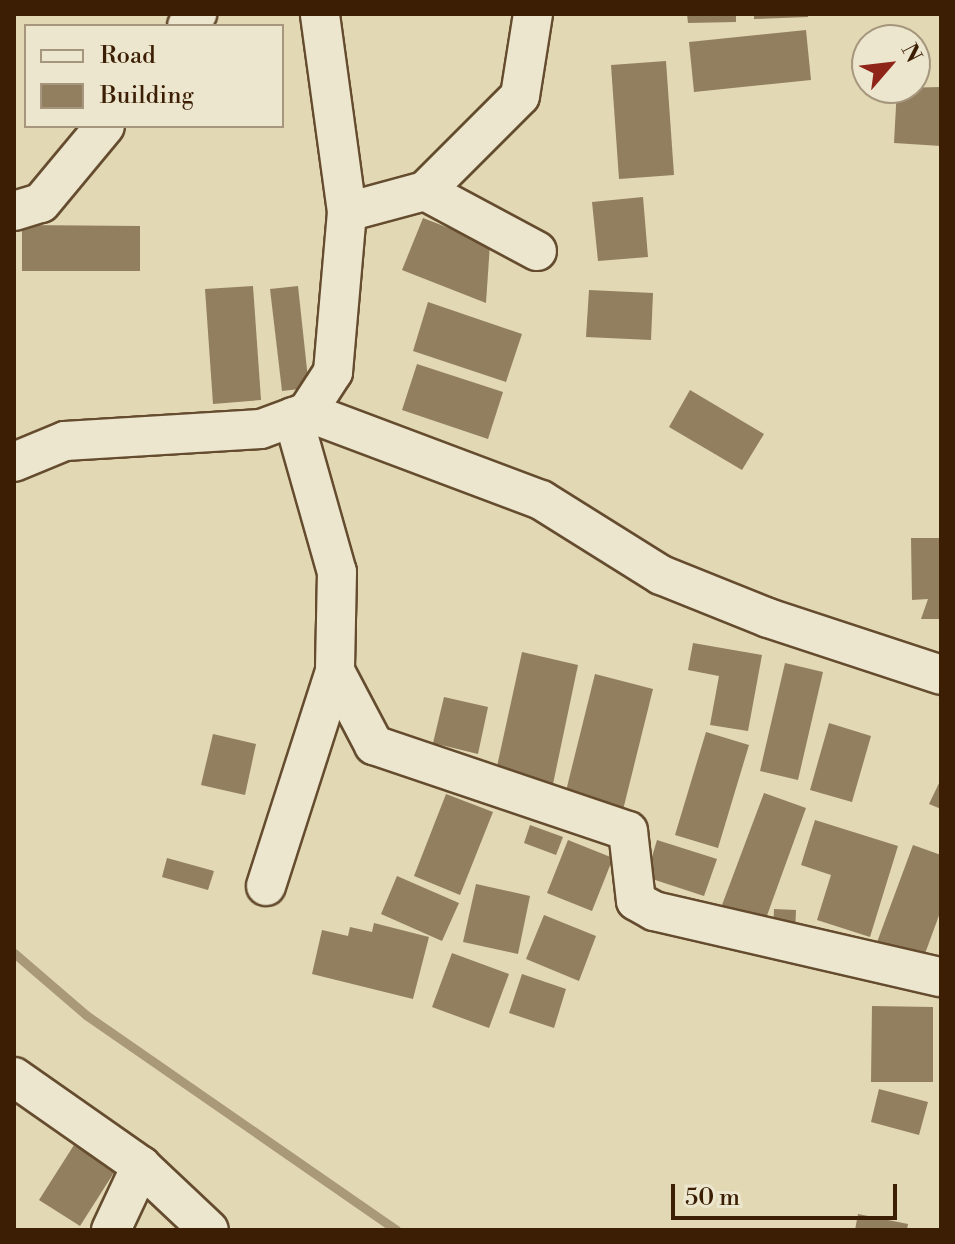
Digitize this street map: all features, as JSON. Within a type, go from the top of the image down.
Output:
[{"type":"street","points":[[14,462],[65,441],[261,429],[300,414],[333,372],[347,212],[320,14]]},
{"type":"street","points":[[347,212],[425,191],[520,96],[533,14]]},
{"type":"street","points":[[14,211],[41,203],[103,128]]},
{"type":"street","points":[[425,191],[537,251]]},
{"type":"street","points":[[266,886],[335,671],[337,572],[300,414]]},
{"type":"street","points":[[300,414],[541,500],[661,575],[768,618],[941,675]]},
{"type":"street","points":[[335,671],[374,745],[628,831],[636,901],[654,911],[941,977]]},
{"type":"street","points":[[14,1077],[141,1166],[209,1230]]},
{"type":"street","points":[[111,1230],[141,1166]]},
{"type":"building","points":[[687,14],[736,14],[736,22],[688,23]]},
{"type":"building","points":[[754,14],[808,14],[808,17],[754,19]]},
{"type":"building","points":[[806,30],[811,80],[694,92],[689,42]]},
{"type":"building","points":[[666,61],[674,175],[619,179],[611,65]]},
{"type":"building","points":[[931,87],[941,87],[941,146],[894,143],[896,104],[931,104]]},
{"type":"building","points":[[643,197],[648,257],[598,261],[592,202]]},
{"type":"building","points":[[423,218],[490,244],[486,303],[402,270]]},
{"type":"building","points":[[22,225],[140,226],[140,271],[22,271]]},
{"type":"building","points":[[253,286],[261,400],[213,404],[205,289]]},
{"type":"building","points":[[298,286],[309,388],[282,391],[270,289]]},
{"type":"building","points":[[589,290],[653,293],[651,340],[586,337]]},
{"type":"building","points":[[428,302],[522,334],[506,382],[413,351]]},
{"type":"building","points":[[417,364],[503,392],[488,439],[402,410]]},
{"type":"building","points":[[690,390],[764,434],[742,470],[669,427]]},
{"type":"building","points":[[911,538],[941,538],[941,619],[921,619],[928,599],[912,600]]},
{"type":"building","points":[[693,643],[762,655],[748,731],[710,725],[719,676],[688,670]]},
{"type":"building","points":[[522,652],[578,665],[553,784],[496,771]]},
{"type":"building","points":[[785,663],[823,672],[798,780],[760,771]]},
{"type":"building","points":[[595,674],[653,689],[623,810],[565,795]]},
{"type":"building","points":[[444,697],[488,707],[478,754],[433,743]]},
{"type":"building","points":[[829,723],[871,736],[852,802],[810,790]]},
{"type":"building","points":[[706,732],[749,745],[718,848],[675,835]]},
{"type":"building","points":[[213,734],[256,744],[245,795],[201,785]]},
{"type":"building","points":[[941,779],[941,809],[929,804]]},
{"type":"building","points":[[764,793],[806,808],[765,921],[722,905]]},
{"type":"building","points":[[446,794],[493,812],[460,895],[414,876]]},
{"type":"building","points":[[815,820],[898,846],[870,937],[817,920],[831,875],[801,865]]},
{"type":"building","points":[[530,825],[563,837],[556,855],[524,843]]},
{"type":"building","points":[[568,840],[613,858],[592,911],[547,893]]},
{"type":"building","points":[[657,840],[717,859],[704,896],[646,877]]},
{"type":"building","points":[[913,845],[941,855],[941,910],[919,970],[873,953]]},
{"type":"building","points":[[167,858],[214,871],[208,890],[162,877]]},
{"type":"building","points":[[397,876],[459,903],[442,941],[381,914]]},
{"type":"building","points":[[476,884],[530,896],[518,954],[463,942]]},
{"type":"building","points":[[774,909],[796,910],[795,934],[773,933]]},
{"type":"building","points":[[544,915],[596,936],[579,981],[526,959]]},
{"type":"building","points":[[374,923],[429,937],[413,999],[312,974],[322,930],[348,936],[350,927],[372,932]]},
{"type":"building","points":[[452,953],[509,974],[489,1028],[432,1007]]},
{"type":"building","points":[[522,974],[566,989],[554,1028],[509,1013]]},
{"type":"building","points":[[872,1006],[933,1007],[933,1082],[871,1082]]},
{"type":"building","points":[[879,1089],[928,1102],[919,1135],[871,1122]]},
{"type":"building","points":[[74,1145],[115,1171],[80,1226],[39,1200]]},
{"type":"building","points":[[858,1214],[908,1224],[907,1230],[855,1230]]},
{"type":"waterway","points":[[14,953],[86,1015],[397,1230]]}]
